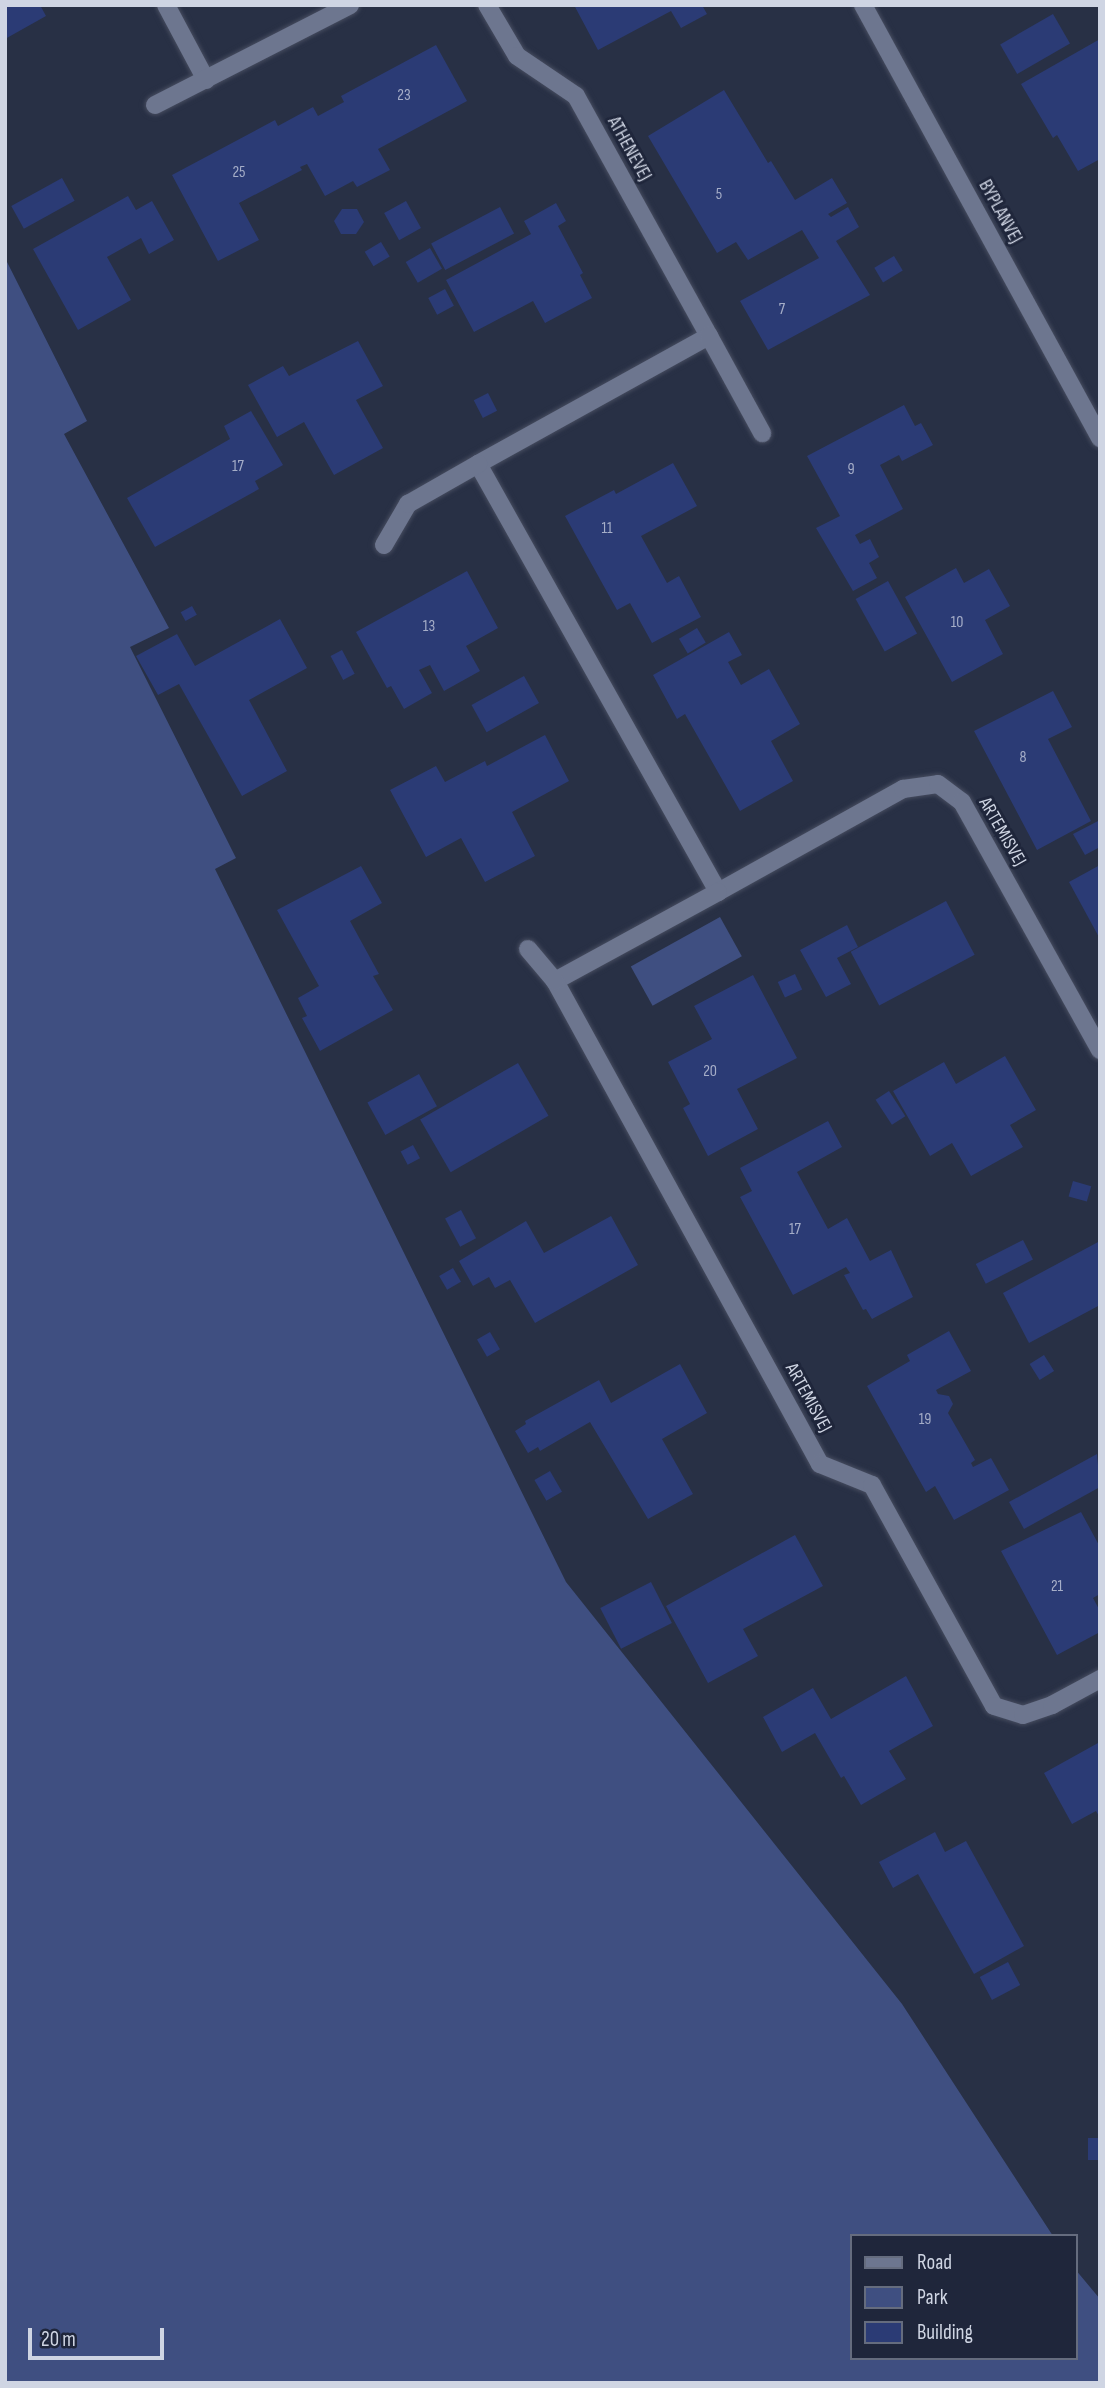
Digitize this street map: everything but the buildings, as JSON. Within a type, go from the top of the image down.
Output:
[{"type":"street","points":[[166,5],[206,80]]},
{"type":"street","points":[[155,106],[349,5]]},
{"type":"street","name":"ATHENEVEJ","points":[[487,5],[517,56],[576,96],[762,433]]},
{"type":"street","name":"BYPLANVEJ","points":[[863,5],[1100,438]]},
{"type":"street","points":[[384,545],[408,504],[709,336]]},
{"type":"street","points":[[478,464],[718,892]]},
{"type":"street","name":"ARTEMISVEJ","points":[[555,981],[903,789],[938,784],[962,802],[1100,1050]]},
{"type":"street","name":"ARTEMISVEJ","points":[[527,949],[555,981],[820,1464],[872,1485],[994,1706],[1023,1715],[1052,1705],[1100,1679]]},
{"type":"green space","points":[[5,258],[87,421],[64,434],[169,628],[130,647],[236,858],[215,869],[566,1582],[902,2004],[1052,2234],[850,2234],[850,2360],[1077,2360],[1077,2271],[1100,2299],[1100,2383],[6,2383]]},
{"type":"green space","points":[[720,917],[742,956],[653,1006],[631,966]]}]
